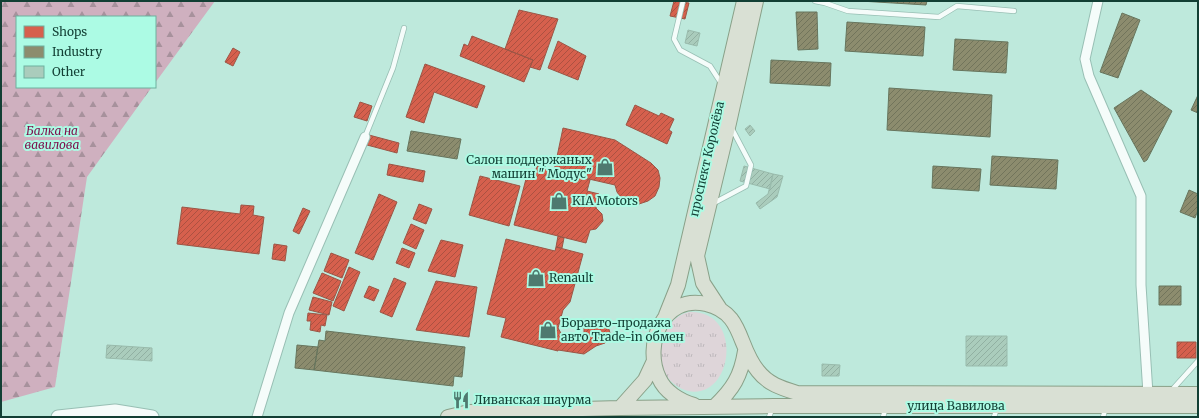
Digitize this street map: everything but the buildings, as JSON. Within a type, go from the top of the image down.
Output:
[{"type":"main road","name":"проспект Королёва","points":[[666,315],[678,285],[743,1]]},
{"type":"main road","name":"проспект Королёва","points":[[720,309],[703,283],[697,256],[756,1]]},
{"type":"main road","name":"улица Вавилова","points":[[699,407],[677,398],[659,379],[654,363],[653,345],[658,328],[666,315],[681,305],[694,302],[720,309],[732,319],[741,336],[745,351],[758,371],[773,385],[797,393],[1198,394]]},
{"type":"main road","points":[[715,406],[729,392],[738,378],[743,364],[745,351]]},
{"type":"main road","name":"улица Вавилова","points":[[620,408],[645,380],[654,363]]},
{"type":"main road","name":"улица Вавилова","points":[[448,417],[461,416],[477,412],[620,408],[665,410],[715,406],[771,411],[996,412],[1105,411],[1198,406]]},
{"type":"street","points":[[1098,1],[1085,59],[1089,76],[1141,196],[1141,285],[1148,394]]},
{"type":"street","points":[[257,417],[289,313],[365,137]]},
{"type":"street","points":[[58,417],[116,411],[152,417]]},
{"type":"lane","points":[[683,1],[674,39],[680,50],[710,66],[724,86]]},
{"type":"lane","points":[[815,1],[848,11],[939,17],[957,6],[1014,11]]},
{"type":"lane","points":[[365,137],[393,68],[404,28]]},
{"type":"lane","points":[[709,206],[746,186],[751,165],[729,123]]},
{"type":"lane","points":[[1168,394],[1198,361]]},
{"type":"green space","name":"Балка на вавилова","points":[[1,1],[215,1],[156,82],[156,16],[16,16],[16,88],[151,88],[87,177],[55,387],[1,402]]},
{"type":"green space","points":[[689,312],[707,315],[719,324],[725,338],[726,354],[723,369],[715,382],[704,390],[688,391],[677,386],[668,378],[663,370],[661,360],[663,340],[667,330],[672,322]]},
{"type":"place","name":"Салон поддержаных машин \" Модус\"","points":[[605,167]]},
{"type":"place","name":"KIA Motors","points":[[559,201]]},
{"type":"place","name":"Renault","points":[[536,278]]},
{"type":"place","name":"Боравто-продажа авто Trade-in обмен","points":[[548,330]]},
{"type":"place","name":"Ливанская шаурма","points":[[461,400]]}]
